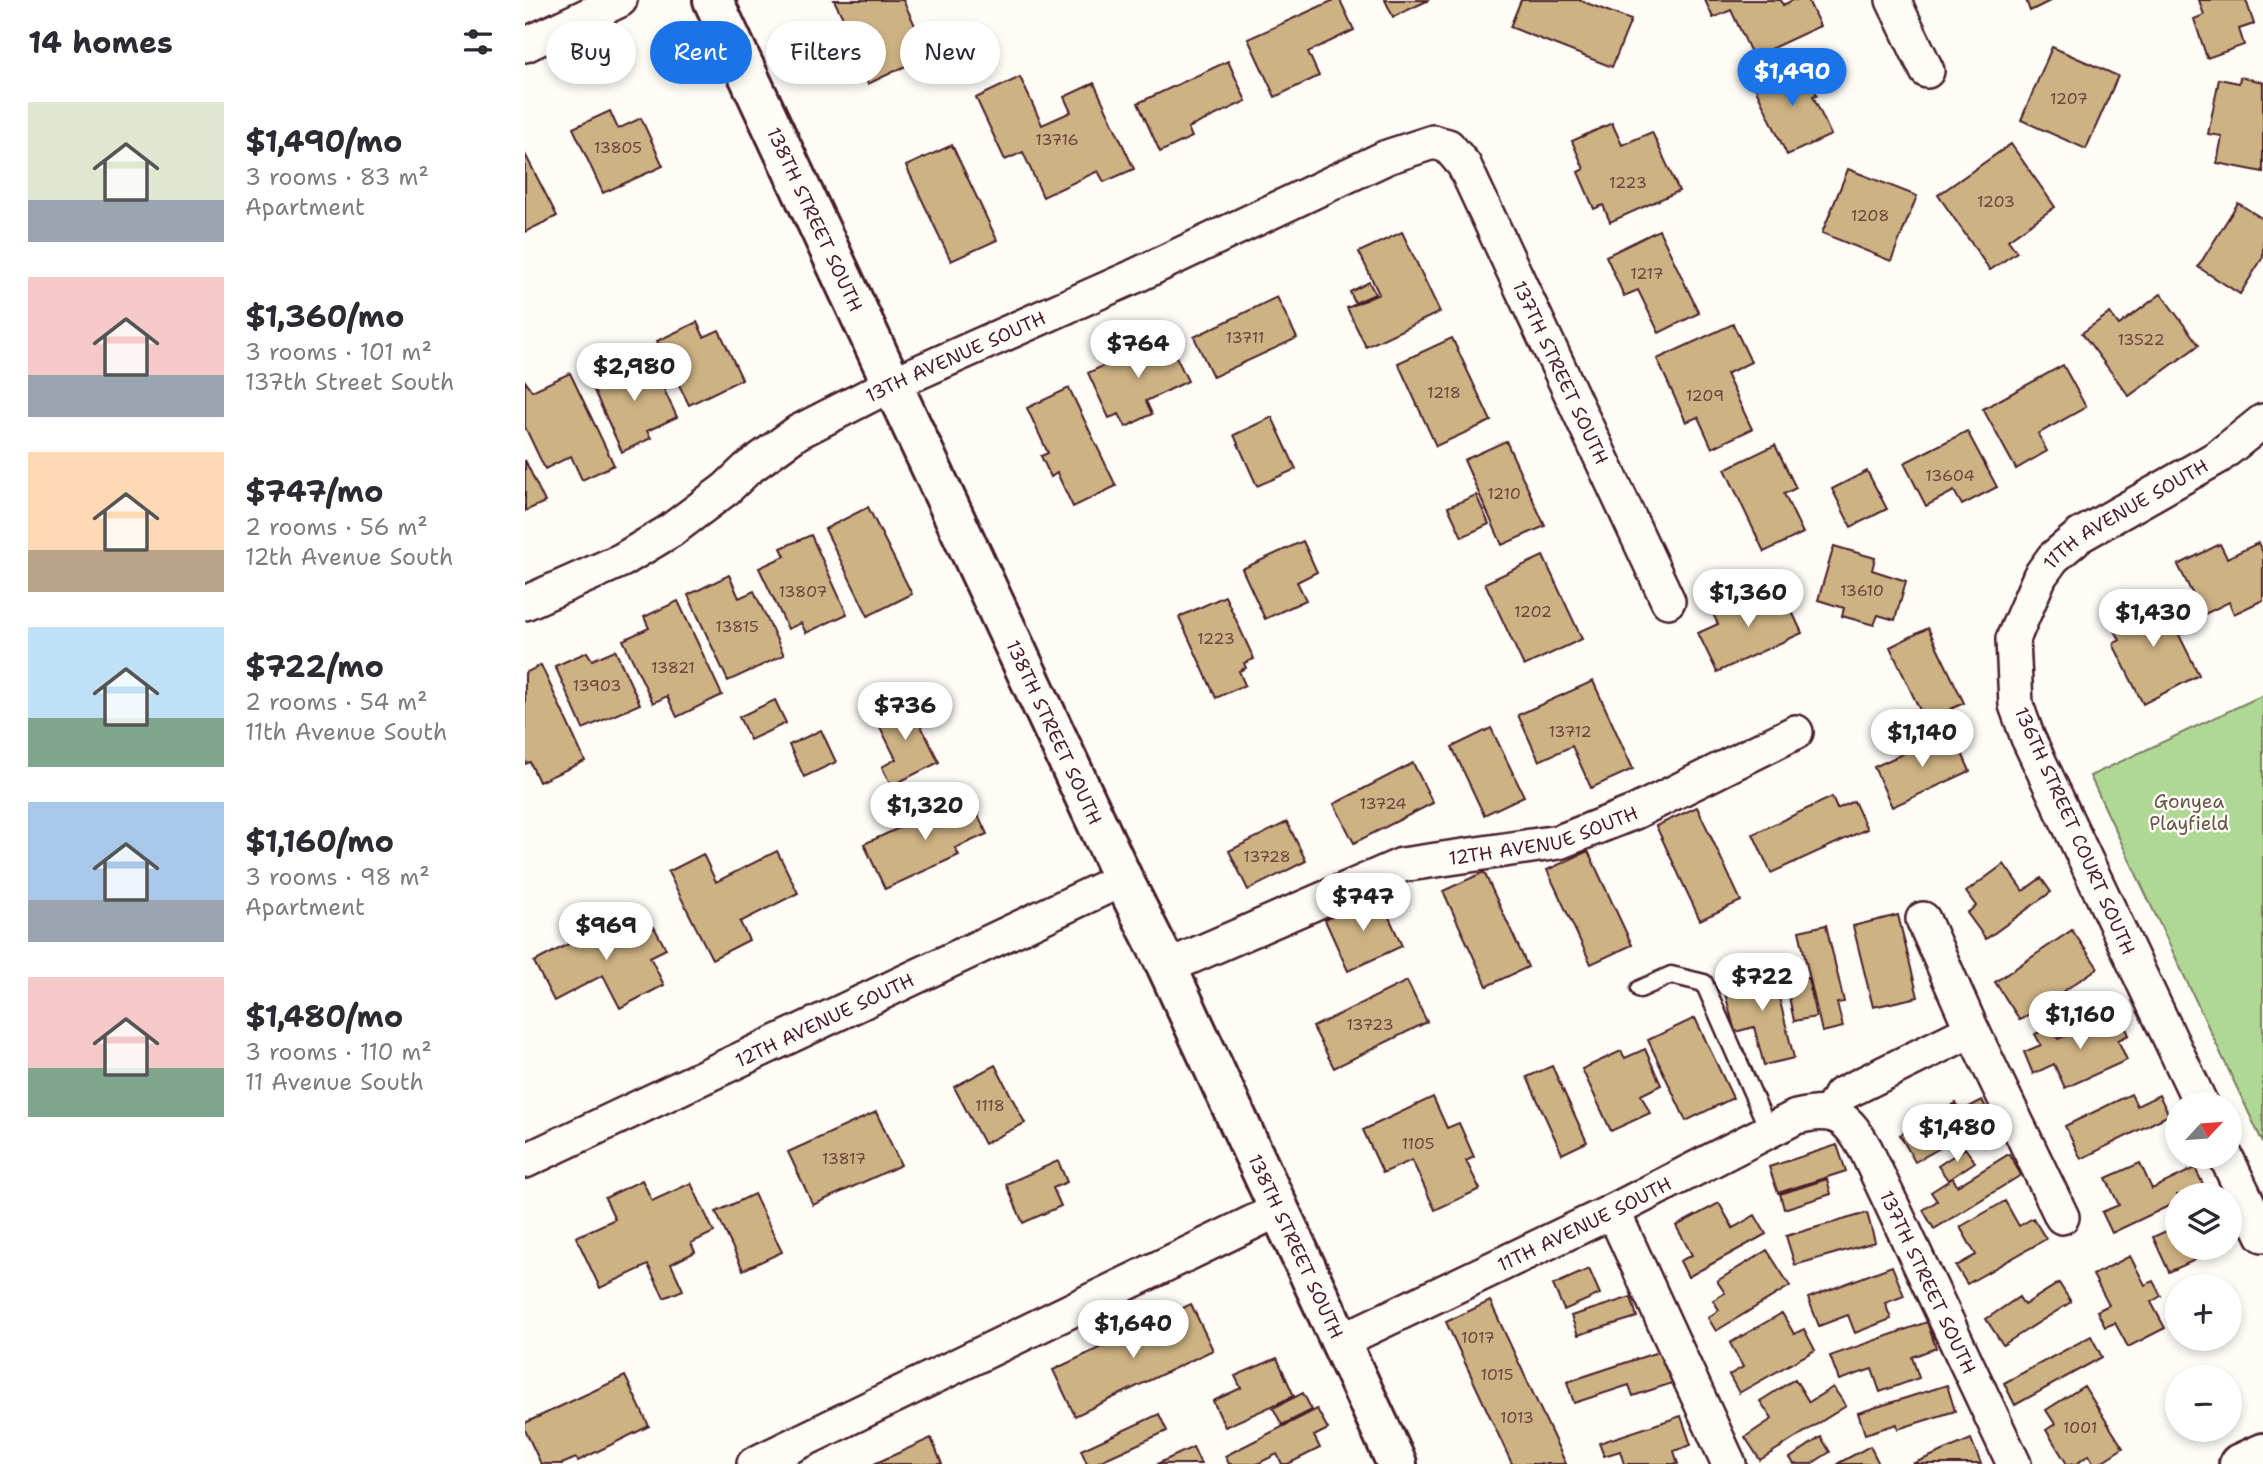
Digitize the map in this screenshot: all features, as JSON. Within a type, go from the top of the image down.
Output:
[{"type":"street","points":[[525,45],[620,0]]},
{"type":"street","name":"138TH STREET SOUTH","points":[[713,0],[1397,1464]]},
{"type":"street","points":[[1893,0],[1927,71]]},
{"type":"street","name":"13TH AVENUE SOUTH","points":[[525,603],[622,560],[670,531],[798,432],[892,384],[1133,277],[1387,157],[1433,142],[1448,146]]},
{"type":"street","name":"137TH STREET SOUTH","points":[[1448,146],[1464,165],[1668,601]]},
{"type":"street","name":"11TH AVENUE SOUTH","points":[[2019,628],[2040,576],[2053,558],[2078,536],[2218,457],[2263,421]]},
{"type":"street","name":"136TH STREET COURT SOUTH","points":[[2019,628],[2013,639],[2016,705],[2028,738],[2195,1092]]},
{"type":"street","name":"12TH AVENUE SOUTH","points":[[1167,967],[1402,865],[1559,842],[1635,812],[1796,732]]},
{"type":"street","name":"12TH AVENUE SOUTH","points":[[525,1161],[1123,879]]},
{"type":"street","points":[[1923,919],[1972,1030],[2062,1217]]},
{"type":"street","points":[[1829,1113],[1840,1095],[1972,1030]]},
{"type":"street","name":"137TH STREET SOUTH","points":[[1829,1113],[1843,1119],[1855,1131],[1866,1150],[2014,1464]]},
{"type":"street","name":"11TH AVENUE SOUTH","points":[[1341,1341],[1613,1211],[1796,1117],[1829,1113]]},
{"type":"street","points":[[2232,1169],[2263,1235]]},
{"type":"street","points":[[754,1464],[1278,1210]]},
{"type":"street","points":[[1613,1211],[1729,1464]]},
{"type":"street","points":[[2239,1464],[2263,1453]]},
{"type":"lane","points":[[1640,989],[1671,975],[1704,983],[1769,1131]]},
{"type":"green space","name":"Gonyea Playfield","points":[[2263,695],[2263,1143],[2242,1098],[2242,1092],[2239,1092],[2090,776]]},
{"type":"building","points":[[834,0],[903,0],[913,21],[900,21],[900,69],[886,75],[886,21],[842,21],[844,20]]},
{"type":"building","points":[[1334,0],[1340,0],[1354,30],[1308,52],[1319,76],[1275,97],[1248,39]]},
{"type":"building","points":[[1385,0],[1429,0],[1393,17]]},
{"type":"building","points":[[1521,0],[1579,0],[1631,20],[1612,67],[1510,27]]},
{"type":"building","points":[[1705,0],[1781,0],[1783,5],[1793,0],[1808,0],[1820,26],[1753,57],[1731,10],[1713,18]]},
{"type":"building","points":[[2026,0],[2052,0],[2030,11]]},
{"type":"building","points":[[2199,0],[2246,0],[2254,24],[2239,29],[2244,45],[2207,58],[2194,19],[2204,15]]},
{"type":"building","points":[[2052,47],[2118,76],[2086,149],[2021,120]]},
{"type":"building","points":[[1228,61],[1246,101],[1188,128],[1192,137],[1160,152],[1138,103]]},
{"type":"building","points":[[1792,62],[1802,83],[1810,79],[1817,95],[1813,96],[1831,135],[1787,155],[1752,81]]},
{"type":"building","points":[[1020,77],[1042,125],[1071,112],[1064,97],[1094,83],[1134,169],[1104,182],[1098,171],[1043,197],[1023,152],[1005,160],[976,98]]},
{"type":"building","points":[[2240,77],[2263,82],[2263,172],[2217,163],[2222,136],[2208,134],[2219,79],[2239,83]]},
{"type":"building","points":[[610,111],[618,129],[641,118],[663,166],[603,193],[573,128]]},
{"type":"building","points":[[1612,123],[1622,145],[1652,132],[1679,191],[1610,222],[1603,205],[1594,209],[1578,172],[1584,169],[1572,141]]},
{"type":"building","points":[[2011,144],[2055,207],[2008,240],[2017,252],[1990,270],[1938,195]]},
{"type":"building","points":[[952,145],[997,240],[951,261],[906,166]]},
{"type":"building","points":[[525,154],[557,216],[525,232]]},
{"type":"building","points":[[1848,169],[1917,196],[1891,261],[1822,233]]},
{"type":"building","points":[[2238,203],[2263,219],[2263,257],[2240,294],[2198,267]]},
{"type":"building","points":[[1659,230],[1699,313],[1659,333],[1638,290],[1624,296],[1606,256]]},
{"type":"building","points":[[1402,232],[1440,312],[1366,347],[1347,308],[1379,294],[1359,252]]},
{"type":"building","points":[[1369,282],[1375,294],[1355,303],[1350,292]]},
{"type":"building","points":[[2161,294],[2199,345],[2129,396],[2082,333],[2110,313],[2119,325]]},
{"type":"building","points":[[1277,297],[1297,338],[1213,377],[1194,337]]},
{"type":"building","points":[[697,322],[704,337],[719,330],[742,379],[689,405],[657,341]]},
{"type":"building","points":[[1733,324],[1751,362],[1726,374],[1752,429],[1712,448],[1698,417],[1686,422],[1657,359]]},
{"type":"building","points":[[1166,336],[1188,381],[1146,401],[1152,414],[1126,427],[1119,414],[1109,418],[1088,373]]},
{"type":"building","points":[[1452,338],[1491,421],[1436,446],[1398,363]]},
{"type":"building","points":[[649,358],[677,417],[647,431],[651,438],[622,452],[591,384]]},
{"type":"building","points":[[2063,365],[2086,407],[2038,434],[2047,451],[2016,469],[1983,409]]},
{"type":"building","points":[[570,373],[614,465],[582,480],[571,456],[545,469],[525,427],[525,381],[532,391]]},
{"type":"building","points":[[1069,388],[1116,486],[1073,507],[1057,473],[1051,477],[1041,456],[1048,453],[1027,408]]},
{"type":"building","points":[[1272,417],[1296,469],[1257,486],[1234,435]]},
{"type":"building","points":[[1967,431],[1997,487],[1962,505],[1954,491],[1926,506],[1904,463]]},
{"type":"building","points":[[1506,441],[1545,526],[1502,545],[1464,460]]},
{"type":"building","points":[[1775,445],[1796,488],[1784,494],[1803,533],[1764,552],[1725,469]]},
{"type":"building","points":[[525,460],[545,502],[525,511]]},
{"type":"building","points":[[1867,471],[1887,509],[1851,527],[1832,489]]},
{"type":"building","points":[[1476,495],[1489,524],[1462,537],[1448,507]]},
{"type":"building","points":[[868,507],[912,594],[868,616],[825,529]]},
{"type":"building","points":[[811,535],[847,614],[806,633],[801,623],[788,629],[759,568],[785,556],[781,548]]},
{"type":"building","points":[[1303,541],[1317,572],[1297,582],[1306,600],[1265,619],[1242,569]]},
{"type":"building","points":[[2258,543],[2263,553],[2263,600],[2234,614],[2229,602],[2203,615],[2178,565],[2220,544],[2227,558]]},
{"type":"building","points":[[1834,546],[1875,558],[1872,570],[1906,581],[1895,620],[1878,615],[1874,625],[1842,616],[1844,608],[1818,600]]},
{"type":"building","points":[[1543,556],[1582,639],[1524,666],[1485,583]]},
{"type":"building","points":[[729,575],[739,598],[754,591],[784,655],[728,681],[688,595]]},
{"type":"building","points":[[1746,592],[1753,606],[1783,592],[1802,633],[1717,672],[1698,633],[1718,624],[1710,608]]},
{"type":"building","points":[[1225,596],[1254,659],[1244,663],[1246,668],[1239,671],[1245,685],[1216,698],[1179,617]]},
{"type":"building","points":[[2168,598],[2185,632],[2179,635],[2199,675],[2143,704],[2113,644],[2120,640],[2108,617],[2135,603],[2140,612]]},
{"type":"building","points":[[678,601],[722,695],[677,717],[667,696],[653,703],[623,640],[649,628],[644,617]]},
{"type":"building","points":[[1928,628],[1964,703],[1925,721],[1890,647]]},
{"type":"building","points":[[615,650],[640,704],[583,729],[555,666],[587,652],[592,660]]},
{"type":"building","points":[[541,665],[585,761],[539,782],[530,762],[525,764],[525,673]]},
{"type":"building","points":[[1593,681],[1633,769],[1591,788],[1572,746],[1539,761],[1518,715]]},
{"type":"building","points":[[907,698],[939,762],[891,786],[882,767],[896,759],[874,715]]},
{"type":"building","points":[[775,700],[786,723],[750,740],[739,717]]},
{"type":"building","points":[[1491,728],[1524,796],[1484,815],[1452,747]]},
{"type":"building","points":[[821,730],[836,762],[804,777],[789,745]]},
{"type":"building","points":[[1952,731],[1970,771],[1892,807],[1874,767]]},
{"type":"building","points":[[1413,763],[1433,803],[1354,843],[1334,804]]},
{"type":"building","points":[[969,796],[987,834],[955,848],[959,855],[885,889],[864,844]]},
{"type":"building","points":[[1832,797],[1837,809],[1854,801],[1867,829],[1771,873],[1753,834]]},
{"type":"building","points":[[1697,807],[1741,901],[1700,920],[1656,826]]},
{"type":"building","points":[[1287,822],[1306,861],[1248,890],[1229,851]]},
{"type":"building","points":[[777,851],[798,893],[740,922],[749,940],[712,959],[668,872],[703,854],[716,882]]},
{"type":"building","points":[[1588,851],[1632,945],[1591,964],[1547,870]]},
{"type":"building","points":[[2004,864],[2023,891],[2041,878],[2051,892],[1986,939],[1967,913],[1976,906],[1966,892]]},
{"type":"building","points":[[1484,872],[1528,967],[1487,986],[1443,891]]},
{"type":"building","points":[[1379,895],[1402,946],[1348,971],[1325,920]]},
{"type":"building","points":[[627,913],[639,935],[654,927],[666,949],[650,957],[664,985],[620,1008],[603,975],[554,1001],[534,962]]},
{"type":"building","points":[[1898,915],[1918,997],[1873,1007],[1853,926]]},
{"type":"building","points":[[1826,925],[1844,1002],[1837,1003],[1843,1027],[1822,1032],[1799,931]]},
{"type":"building","points":[[2072,930],[2098,968],[2020,1020],[1995,982]]},
{"type":"building","points":[[1769,957],[1794,1058],[1764,1065],[1754,1027],[1735,1032],[1725,993],[1753,986],[1747,963]]},
{"type":"building","points":[[1808,978],[1816,1017],[1794,1021],[1786,982]]},
{"type":"building","points":[[1407,981],[1427,1022],[1334,1068],[1313,1027]]},
{"type":"building","points":[[2119,1013],[2129,1035],[2118,1040],[2127,1060],[2065,1088],[2054,1064],[2033,1074],[2024,1052],[2041,1045],[2035,1034],[2052,1027],[2058,1039]]},
{"type":"building","points":[[1695,1018],[1733,1098],[1686,1121],[1648,1040]]},
{"type":"building","points":[[1645,1049],[1661,1085],[1641,1095],[1650,1113],[1611,1131],[1582,1069],[1621,1051],[1625,1058]]},
{"type":"building","points":[[995,1065],[1025,1123],[984,1144],[954,1087]]},
{"type":"building","points":[[1552,1066],[1587,1142],[1562,1154],[1527,1077]]},
{"type":"building","points":[[2131,1094],[2137,1106],[2159,1095],[2165,1107],[2165,1117],[2081,1159],[2065,1126]]},
{"type":"building","points":[[1433,1097],[1447,1128],[1459,1123],[1474,1157],[1466,1161],[1480,1189],[1435,1210],[1412,1160],[1383,1173],[1363,1130]]},
{"type":"building","points":[[1982,1100],[1992,1119],[1915,1162],[1900,1135],[1956,1103],[1960,1112]]},
{"type":"building","points":[[876,1112],[901,1165],[813,1205],[788,1152]]},
{"type":"building","points":[[1837,1145],[1846,1171],[1778,1193],[1769,1167]]},
{"type":"building","points":[[1965,1148],[1975,1162],[1948,1180],[1938,1166]]},
{"type":"building","points":[[2009,1154],[2021,1175],[1934,1229],[1923,1210],[1937,1201],[1931,1192],[1953,1178],[1957,1186]]},
{"type":"building","points":[[1058,1161],[1067,1182],[1053,1188],[1061,1206],[1023,1223],[1006,1184]]},
{"type":"building","points":[[2140,1163],[2152,1189],[2193,1169],[2196,1169],[2202,1183],[2165,1183],[2165,1208],[2112,1233],[2102,1212],[2119,1205],[2106,1178]]},
{"type":"building","points":[[1827,1179],[1831,1194],[1784,1209],[1780,1194]]},
{"type":"building","points":[[642,1180],[652,1201],[691,1183],[714,1232],[691,1243],[695,1252],[671,1264],[683,1290],[664,1298],[648,1265],[600,1288],[576,1237],[615,1219],[605,1198]]},
{"type":"building","points":[[754,1194],[782,1252],[743,1270],[716,1212]]},
{"type":"building","points":[[2005,1201],[2019,1226],[2033,1218],[2046,1239],[1967,1284],[1956,1266],[1976,1255],[1960,1227]]},
{"type":"building","points":[[1719,1203],[1733,1228],[1755,1215],[1766,1234],[1688,1277],[1680,1261],[1692,1255],[1676,1226]]},
{"type":"building","points":[[1867,1213],[1875,1242],[1795,1265],[1786,1236]]},
{"type":"building","points":[[2165,1232],[2165,1260],[2195,1260],[2169,1272],[2153,1237]]},
{"type":"building","points":[[1767,1250],[1790,1286],[1716,1331],[1708,1318],[1719,1310],[1713,1300],[1725,1293],[1717,1281]]},
{"type":"building","points":[[2130,1256],[2145,1285],[2153,1281],[2161,1296],[2151,1302],[2165,1328],[2128,1347],[2115,1323],[2105,1327],[2097,1311],[2109,1305],[2093,1275]]},
{"type":"building","points":[[1892,1266],[1904,1296],[1885,1303],[1891,1319],[1855,1333],[1848,1315],[1819,1326],[1808,1298]]},
{"type":"building","points":[[1589,1269],[1600,1294],[1564,1310],[1553,1285]]},
{"type":"building","points":[[2059,1283],[2071,1302],[2003,1345],[1986,1319],[2019,1297],[2024,1305]]},
{"type":"building","points":[[1631,1297],[1637,1317],[1578,1335],[1571,1316]]},
{"type":"building","points":[[1490,1301],[1566,1464],[1512,1464],[1446,1322]]},
{"type":"building","points":[[1191,1304],[1213,1350],[1075,1416],[1053,1370]]},
{"type":"building","points":[[1782,1313],[1794,1334],[1804,1329],[1815,1350],[1739,1393],[1729,1375],[1743,1367],[1730,1343]]},
{"type":"building","points":[[1927,1322],[1936,1348],[1912,1357],[1919,1378],[1880,1392],[1872,1369],[1839,1380],[1830,1356]]},
{"type":"building","points":[[2091,1336],[2102,1357],[2015,1405],[2004,1383]]},
{"type":"building","points":[[1664,1350],[1675,1382],[1633,1396],[1629,1385],[1574,1403],[1567,1382]]},
{"type":"building","points":[[1277,1358],[1294,1396],[1225,1427],[1213,1401],[1241,1388],[1235,1376]]},
{"type":"building","points":[[625,1376],[649,1426],[578,1461],[576,1458],[562,1464],[541,1464],[525,1430],[525,1423]]},
{"type":"building","points":[[1795,1379],[1809,1402],[1833,1387],[1846,1406],[1760,1460],[1745,1437],[1772,1419],[1760,1401]]},
{"type":"building","points":[[1947,1385],[1955,1411],[1898,1429],[1897,1424],[1865,1434],[1858,1413]]},
{"type":"building","points":[[2084,1386],[2123,1448],[2098,1464],[2094,1464],[2089,1455],[2076,1464],[2067,1464],[2046,1430],[2055,1424],[2046,1410]]},
{"type":"building","points":[[1303,1393],[1312,1410],[1282,1425],[1273,1408]]},
{"type":"building","points":[[1317,1409],[1328,1429],[1314,1436],[1320,1448],[1288,1464],[1282,1464],[1277,1454],[1257,1464],[1229,1464],[1225,1456]]},
{"type":"building","points":[[1159,1414],[1167,1431],[1094,1464],[1087,1464],[1081,1450]]},
{"type":"building","points":[[1681,1416],[1691,1445],[1674,1451],[1678,1464],[1624,1464],[1620,1451],[1604,1456],[1599,1443]]},
{"type":"building","points":[[1821,1437],[1830,1452],[1811,1464],[1794,1464],[1790,1458]]},
{"type":"building","points":[[931,1438],[942,1464],[874,1464]]},
{"type":"building","points":[[1971,1439],[1981,1464],[1912,1464]]},
{"type":"building","points":[[1870,1446],[1879,1464],[1837,1464]]},
{"type":"building","points":[[1193,1447],[1201,1464],[1157,1464]]}]
